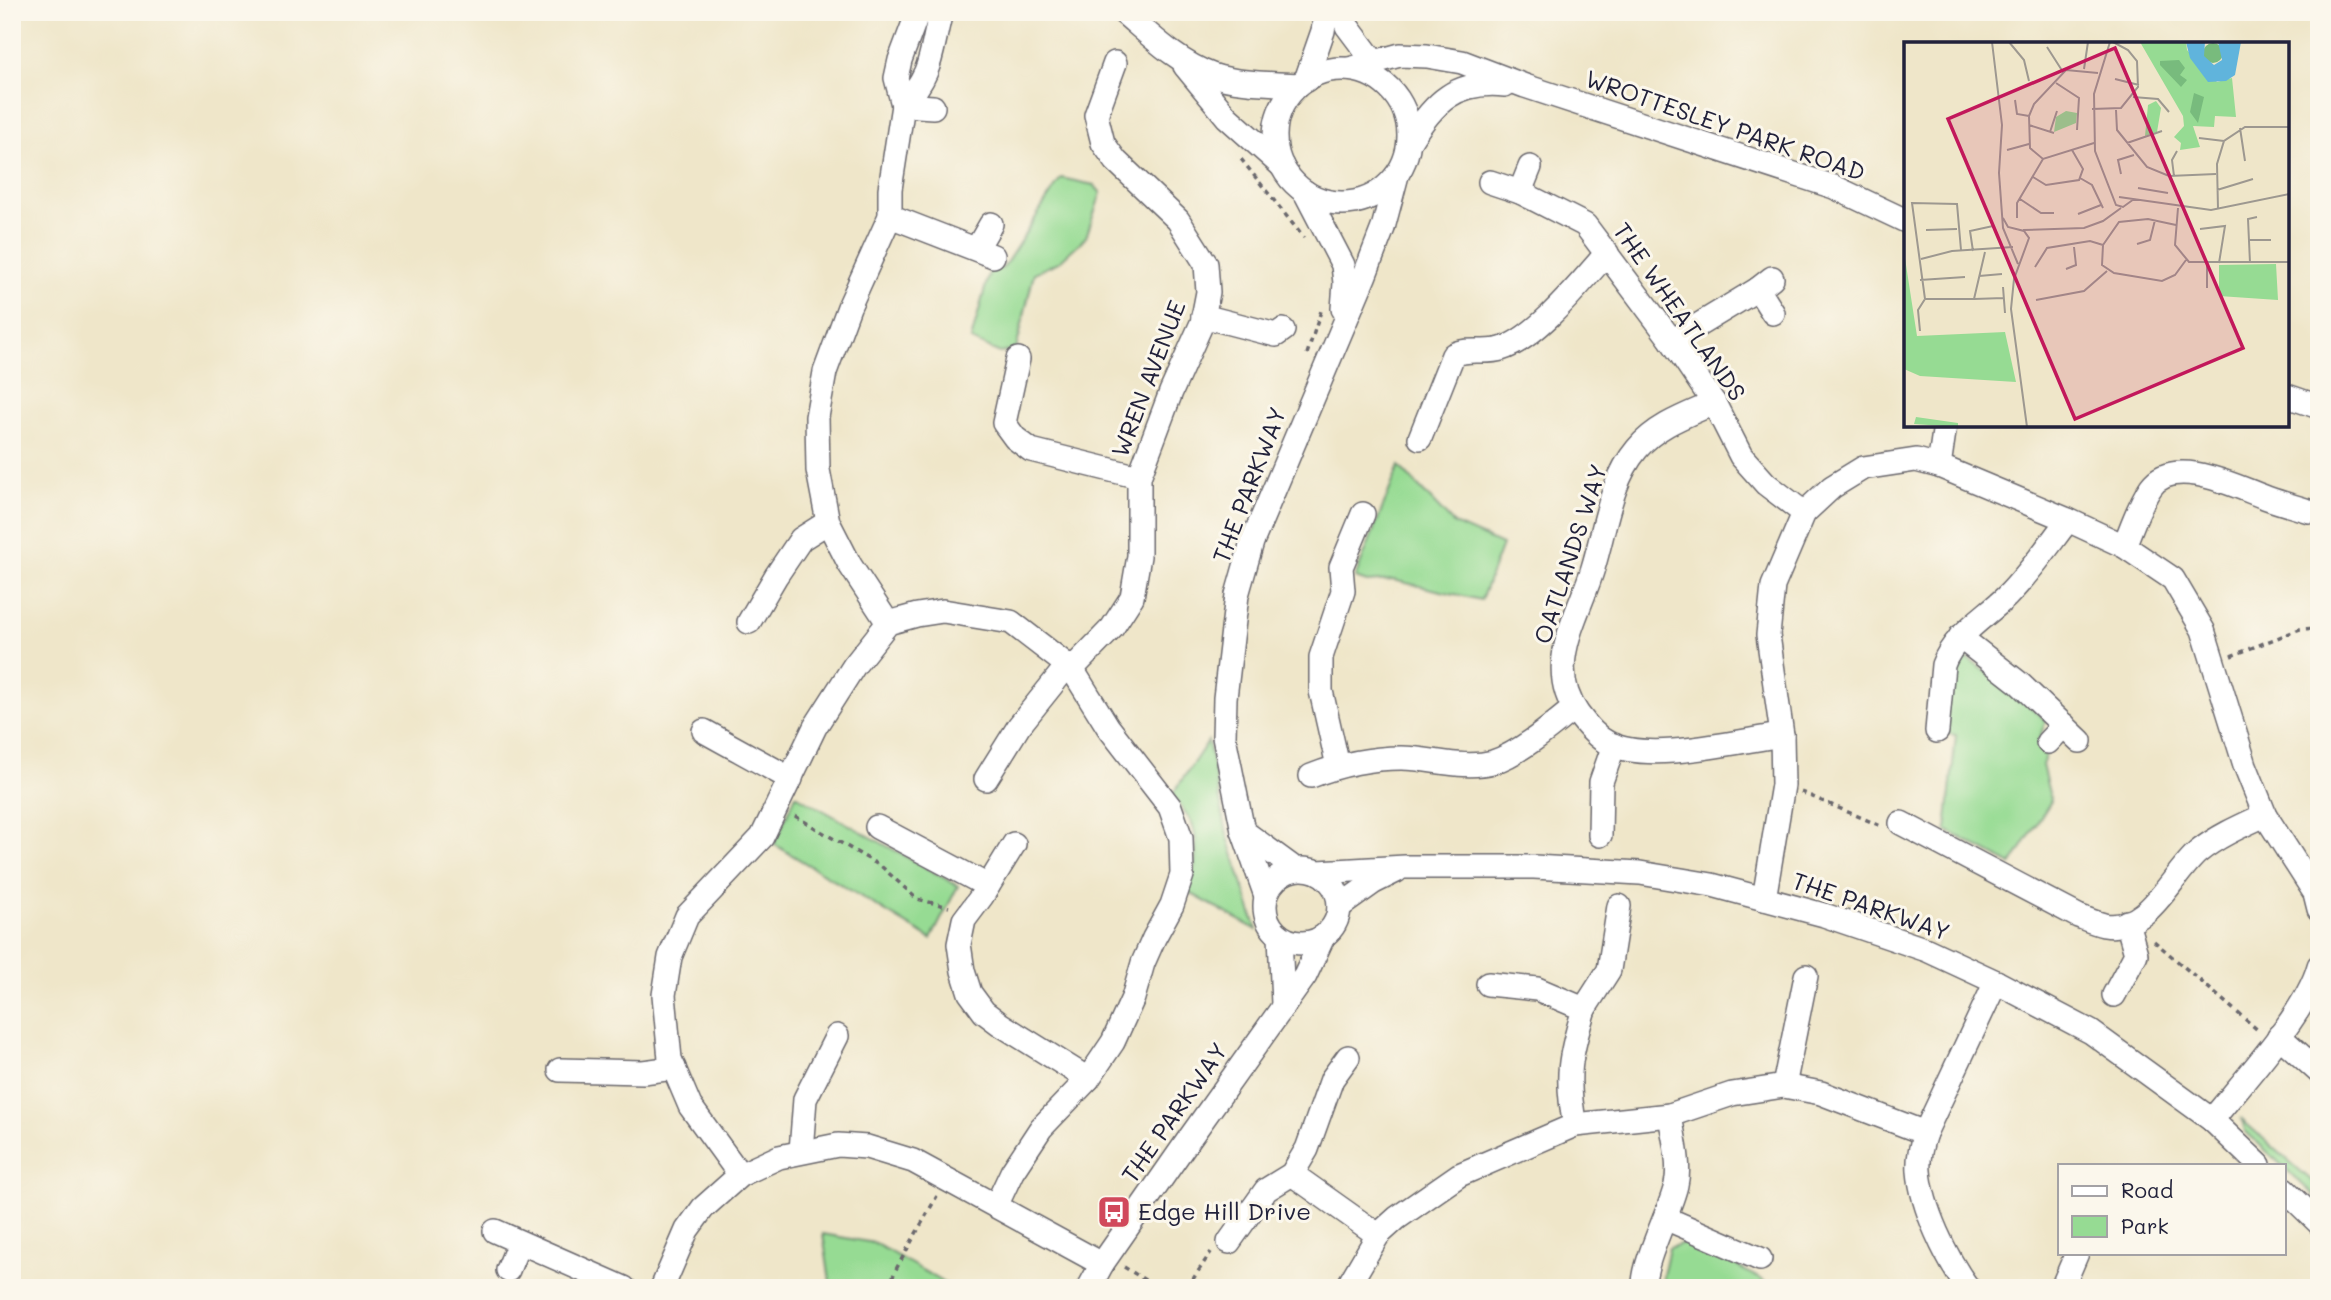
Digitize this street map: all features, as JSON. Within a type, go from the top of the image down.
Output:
[{"type":"street","points":[[888,623],[850,565],[828,522],[818,470],[817,417],[825,372],[849,307],[890,216],[890,189],[903,105],[896,78],[918,12]]},
{"type":"street","points":[[903,105],[925,78],[941,12]]},
{"type":"street","points":[[1123,12],[1179,58],[1211,75],[1232,80],[1302,83],[1330,70],[1349,69],[1374,76],[1394,92],[1406,115],[1409,141],[1406,159],[1397,175],[1378,194],[1353,202],[1328,202],[1304,192],[1282,166],[1227,117],[1179,58]]},
{"type":"street","points":[[1282,166],[1275,138],[1277,120],[1285,101],[1302,83],[1323,31],[1326,12]]},
{"type":"street","points":[[1341,12],[1347,26],[1374,62]]},
{"type":"street","name":"WROTTESLEY PARK ROAD","points":[[1349,69],[1400,55],[1427,55],[1462,62],[1525,86],[1834,187],[1904,220]]},
{"type":"street","name":"WREN AVENUE","points":[[986,779],[1019,726],[1070,667],[1112,628],[1132,597],[1139,556],[1139,477],[1203,316],[1208,292],[1206,264],[1178,220],[1116,161],[1102,143],[1096,115],[1115,64]]},
{"type":"street","name":"WROTTESLEY PARK ROAD","points":[[1409,141],[1425,117],[1452,93],[1472,84],[1525,86]]},
{"type":"street","points":[[903,105],[933,107]]},
{"type":"street","points":[[1520,192],[1530,167]]},
{"type":"street","name":"THE PARKWAY","points":[[1259,900],[1224,737],[1225,698],[1237,595],[1252,542],[1382,228],[1397,175]]},
{"type":"street","name":"THE WHEATLANDS","points":[[1490,182],[1520,192],[1585,225],[1672,341],[1714,403],[1741,456],[1755,474],[1804,513]]},
{"type":"street","name":"THE PARKWAY","points":[[1304,192],[1343,265],[1345,283],[1341,330]]},
{"type":"street","points":[[890,216],[985,252],[990,224]]},
{"type":"street","points":[[1420,438],[1453,355],[1462,351],[1501,349],[1528,334],[1555,311],[1607,253]]},
{"type":"street","points":[[1672,341],[1765,284],[1773,313]]},
{"type":"street","points":[[1203,316],[1276,335],[1283,330]]},
{"type":"street","points":[[1018,359],[1004,423],[1015,438],[1031,450],[1139,477]]},
{"type":"street","points":[[2289,397],[2319,407]]},
{"type":"street","name":"OATLANDS WAY","points":[[1714,403],[1658,429],[1637,449],[1625,467],[1609,508],[1592,570],[1569,629],[1562,666],[1565,692],[1586,725],[1608,743],[1629,750],[1662,753],[1782,734]]},
{"type":"street","points":[[1939,466],[1945,427]]},
{"type":"street","points":[[1764,899],[1783,785],[1782,734],[1768,635],[1773,586],[1804,513],[1832,487],[1863,468],[1916,460],[1939,466],[2068,520],[2124,546],[2173,579],[2203,630],[2245,765],[2265,815],[2318,898]]},
{"type":"street","points":[[2124,546],[2152,485],[2171,474],[2194,474],[2238,485],[2308,511]]},
{"type":"street","points":[[1338,766],[1321,691],[1321,657],[1343,591],[1341,567],[1363,514]]},
{"type":"street","points":[[1937,731],[1943,665],[1947,655],[1960,637],[2006,597],[2068,520]]},
{"type":"street","points":[[749,622],[775,576],[802,539],[828,522]]},
{"type":"street","points":[[740,1175],[690,1106],[670,1059],[664,995],[670,957],[687,916],[762,837],[815,727],[854,666],[888,623],[943,611],[1011,622],[1070,667],[1108,727],[1170,807],[1181,838],[1182,875],[1172,905],[1148,950],[1133,998],[1113,1042],[1088,1079],[1041,1128],[1012,1172],[996,1206]]},
{"type":"street","points":[[1960,637],[2019,683],[2064,736]]},
{"type":"street","points":[[1311,776],[1338,766],[1400,758],[1470,765],[1494,762],[1538,737],[1574,708]]},
{"type":"street","points":[[704,731],[791,779]]},
{"type":"street","points":[[1600,835],[1601,782],[1614,745]]},
{"type":"street","points":[[1919,828],[2078,916],[2105,925],[2129,922],[2152,906],[2196,854],[2220,836],[2265,815]]},
{"type":"street","points":[[877,827],[980,898]]},
{"type":"street","points":[[1243,831],[1295,869]]},
{"type":"street","points":[[1014,844],[964,920],[959,944],[963,971],[970,993],[984,1012],[1088,1079]]},
{"type":"street","name":"THE PARKWAY","points":[[1339,907],[1374,882],[1405,867]]},
{"type":"street","name":"THE PARKWAY","points":[[1318,872],[1405,867],[1534,867],[1640,873],[1712,885],[1824,915],[1927,950],[1996,982],[2091,1032],[2212,1120],[2258,1164]]},
{"type":"street","points":[[1270,939],[1301,944],[1313,942],[1332,929],[1339,907],[1337,893],[1329,881],[1318,872],[1295,869],[1276,878],[1259,900],[1264,905],[1268,923],[1270,939],[1283,1004]]},
{"type":"street","points":[[1575,1125],[1569,1095],[1571,1051],[1584,1009],[1609,970],[1619,906]]},
{"type":"street","points":[[2114,995],[2136,954],[2129,922]]},
{"type":"street","name":"THE PARKWAY","points":[[1089,1288],[1105,1261],[1305,976],[1323,937]]},
{"type":"street","points":[[2212,1120],[2308,994],[2319,966]]},
{"type":"street","points":[[1784,1086],[1806,976]]},
{"type":"street","points":[[1961,1285],[1927,1208],[1919,1169],[1921,1146],[1996,982]]},
{"type":"street","points":[[1488,984],[1537,989],[1584,1009]]},
{"type":"street","points":[[801,1151],[805,1099],[837,1036]]},
{"type":"street","points":[[2276,1039],[2319,1072]]},
{"type":"street","points":[[1229,1242],[1266,1190],[1292,1174],[1307,1149],[1332,1079],[1348,1057]]},
{"type":"street","points":[[560,1070],[643,1072],[674,1068]]},
{"type":"street","points":[[1347,1288],[1378,1236],[1397,1218],[1459,1175],[1575,1125],[1670,1115],[1731,1094],[1784,1086],[1821,1093],[1925,1133]]},
{"type":"street","points":[[1644,1288],[1677,1182],[1670,1115]]},
{"type":"street","points":[[662,1288],[687,1230],[703,1208],[740,1175],[779,1157],[838,1145],[866,1147],[913,1161],[1105,1261]]},
{"type":"street","points":[[1292,1174],[1378,1236]]},
{"type":"street","points":[[2286,1191],[2319,1223]]},
{"type":"street","points":[[1665,1218],[1760,1259]]},
{"type":"street","points":[[495,1231],[624,1288]]},
{"type":"street","points":[[508,1270],[519,1243]]},
{"type":"street","points":[[2062,1288],[2077,1254]]},
{"type":"path","points":[[1240,158],[1306,240]]},
{"type":"path","points":[[1304,362],[1326,298]]},
{"type":"path","points":[[2213,662],[2300,629],[2319,628]]},
{"type":"path","points":[[1783,785],[1903,836],[1919,828]]},
{"type":"path","points":[[777,807],[882,867],[917,899],[980,898]]},
{"type":"path","points":[[1259,900],[1270,939]]},
{"type":"path","points":[[2129,922],[2276,1039]]},
{"type":"path","points":[[889,1288],[895,1271],[946,1179]]},
{"type":"path","points":[[1187,1288],[1214,1248],[1229,1242]]},
{"type":"path","points":[[1105,1261],[1158,1288]]},
{"type":"green space","points":[[1061,178],[1094,185],[1101,193],[1086,237],[1059,262],[1034,273],[1016,350],[1000,353],[971,340],[990,270],[1003,268]]},
{"type":"green space","points":[[1399,466],[1454,524],[1502,545],[1481,600],[1393,580],[1367,582],[1355,578]]},
{"type":"green space","points":[[1966,658],[2013,690],[2046,721],[2038,741],[2048,749],[2042,765],[2051,801],[2011,865],[1946,830],[1956,735],[1942,733],[1951,663]]},
{"type":"green space","points":[[1208,741],[1227,834],[1257,930],[1188,892],[1193,877],[1196,847],[1194,829],[1172,795]]},
{"type":"green space","points":[[796,795],[958,886],[931,939],[774,844]]},
{"type":"green space","points":[[2242,1120],[2319,1187],[2319,1200],[2286,1169],[2286,1164],[2280,1164],[2245,1131]]},
{"type":"green space","points":[[823,1234],[874,1243],[952,1287],[831,1288]]},
{"type":"green space","points":[[1689,1241],[1761,1279],[1772,1288],[1663,1288],[1669,1248]]},
{"type":"place","name":"Edge Hill Drive","points":[[1114,1212]]}]
